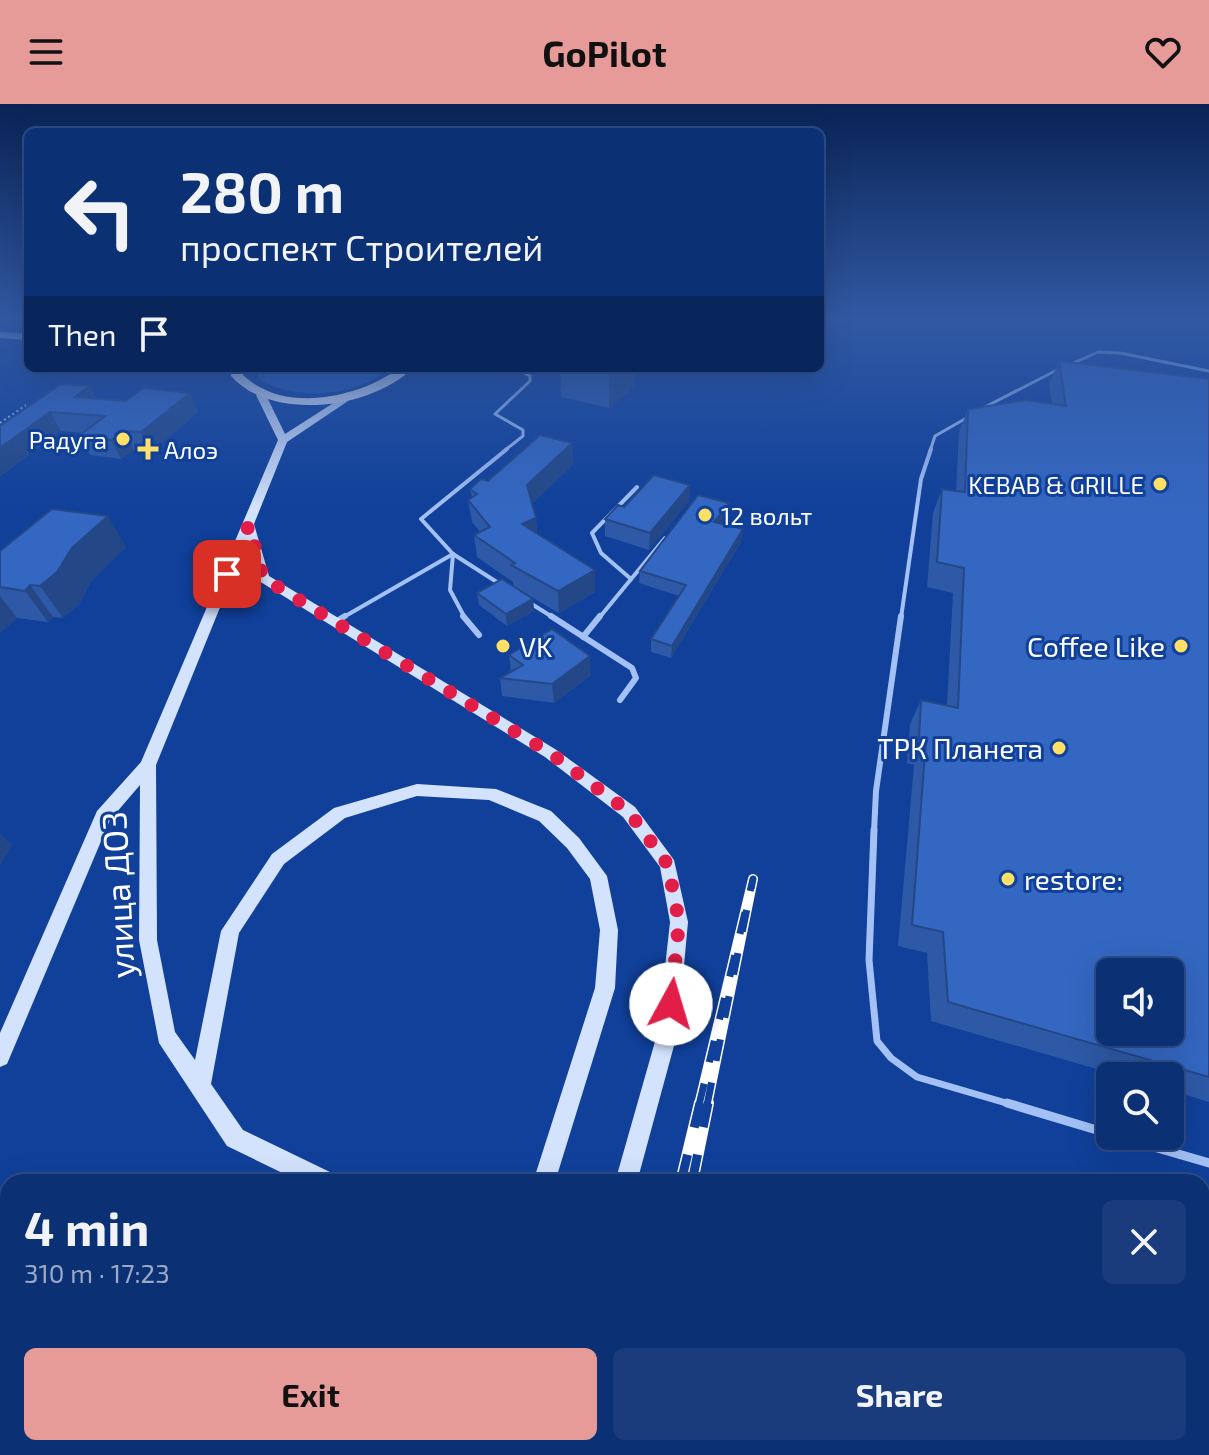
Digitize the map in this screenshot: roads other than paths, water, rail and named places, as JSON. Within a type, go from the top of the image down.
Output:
[{"type":"main road","points":[[242,383],[261,395],[303,401],[352,395]]},
{"type":"main road","points":[[0,1057],[103,816],[148,765],[283,440],[352,395],[384,383]]},
{"type":"main road","points":[[261,395],[283,440]]},
{"type":"main road","points":[[249,525],[263,578],[550,753],[629,812],[668,865],[679,922],[668,1031],[628,1174]]},
{"type":"main road","name":"улица ДОЗ","points":[[148,765],[148,940],[166,1036],[235,1138],[309,1174]]},
{"type":"main road","points":[[200,1086],[230,931],[278,859],[340,813],[417,790],[490,794],[545,816],[573,843],[598,876],[609,930],[605,988],[547,1174]]},
{"type":"lane","points":[[505,587],[453,554],[421,519],[523,436],[523,430],[495,414],[528,383]]},
{"type":"lane","points":[[1033,383],[935,436],[921,479],[876,791],[869,960],[877,1041],[891,1058],[917,1077],[1096,1130]]},
{"type":"lane","points":[[631,579],[599,551],[593,543],[592,533],[637,487]]},
{"type":"lane","points":[[583,637],[667,535]]},
{"type":"lane","points":[[335,622],[453,554]]},
{"type":"lane","points":[[453,554],[447,582],[453,606],[479,635]]},
{"type":"lane","points":[[518,595],[632,668],[636,678],[620,700]]},
{"type":"lane","points":[[1163,1150],[1206,1163]]},
{"type":"railway","points":[[699,1105],[753,879],[707,1105]]},
{"type":"railway","points":[[683,1174],[700,1103]]},
{"type":"railway","points":[[694,1174],[708,1103]]},
{"type":"place","name":"Радуга","points":[[123,439]]},
{"type":"place","name":"Алоэ","points":[[148,449]]},
{"type":"place","name":"KEBAB & GRILLE","points":[[1160,484]]},
{"type":"place","name":"12 вольт","points":[[705,515]]},
{"type":"place","name":"VK","points":[[503,646]]},
{"type":"place","name":"Coffee Like","points":[[1181,646]]},
{"type":"place","name":"ТРК Планета","points":[[1059,748]]},
{"type":"place","name":"restore:","points":[[1008,879]]}]
